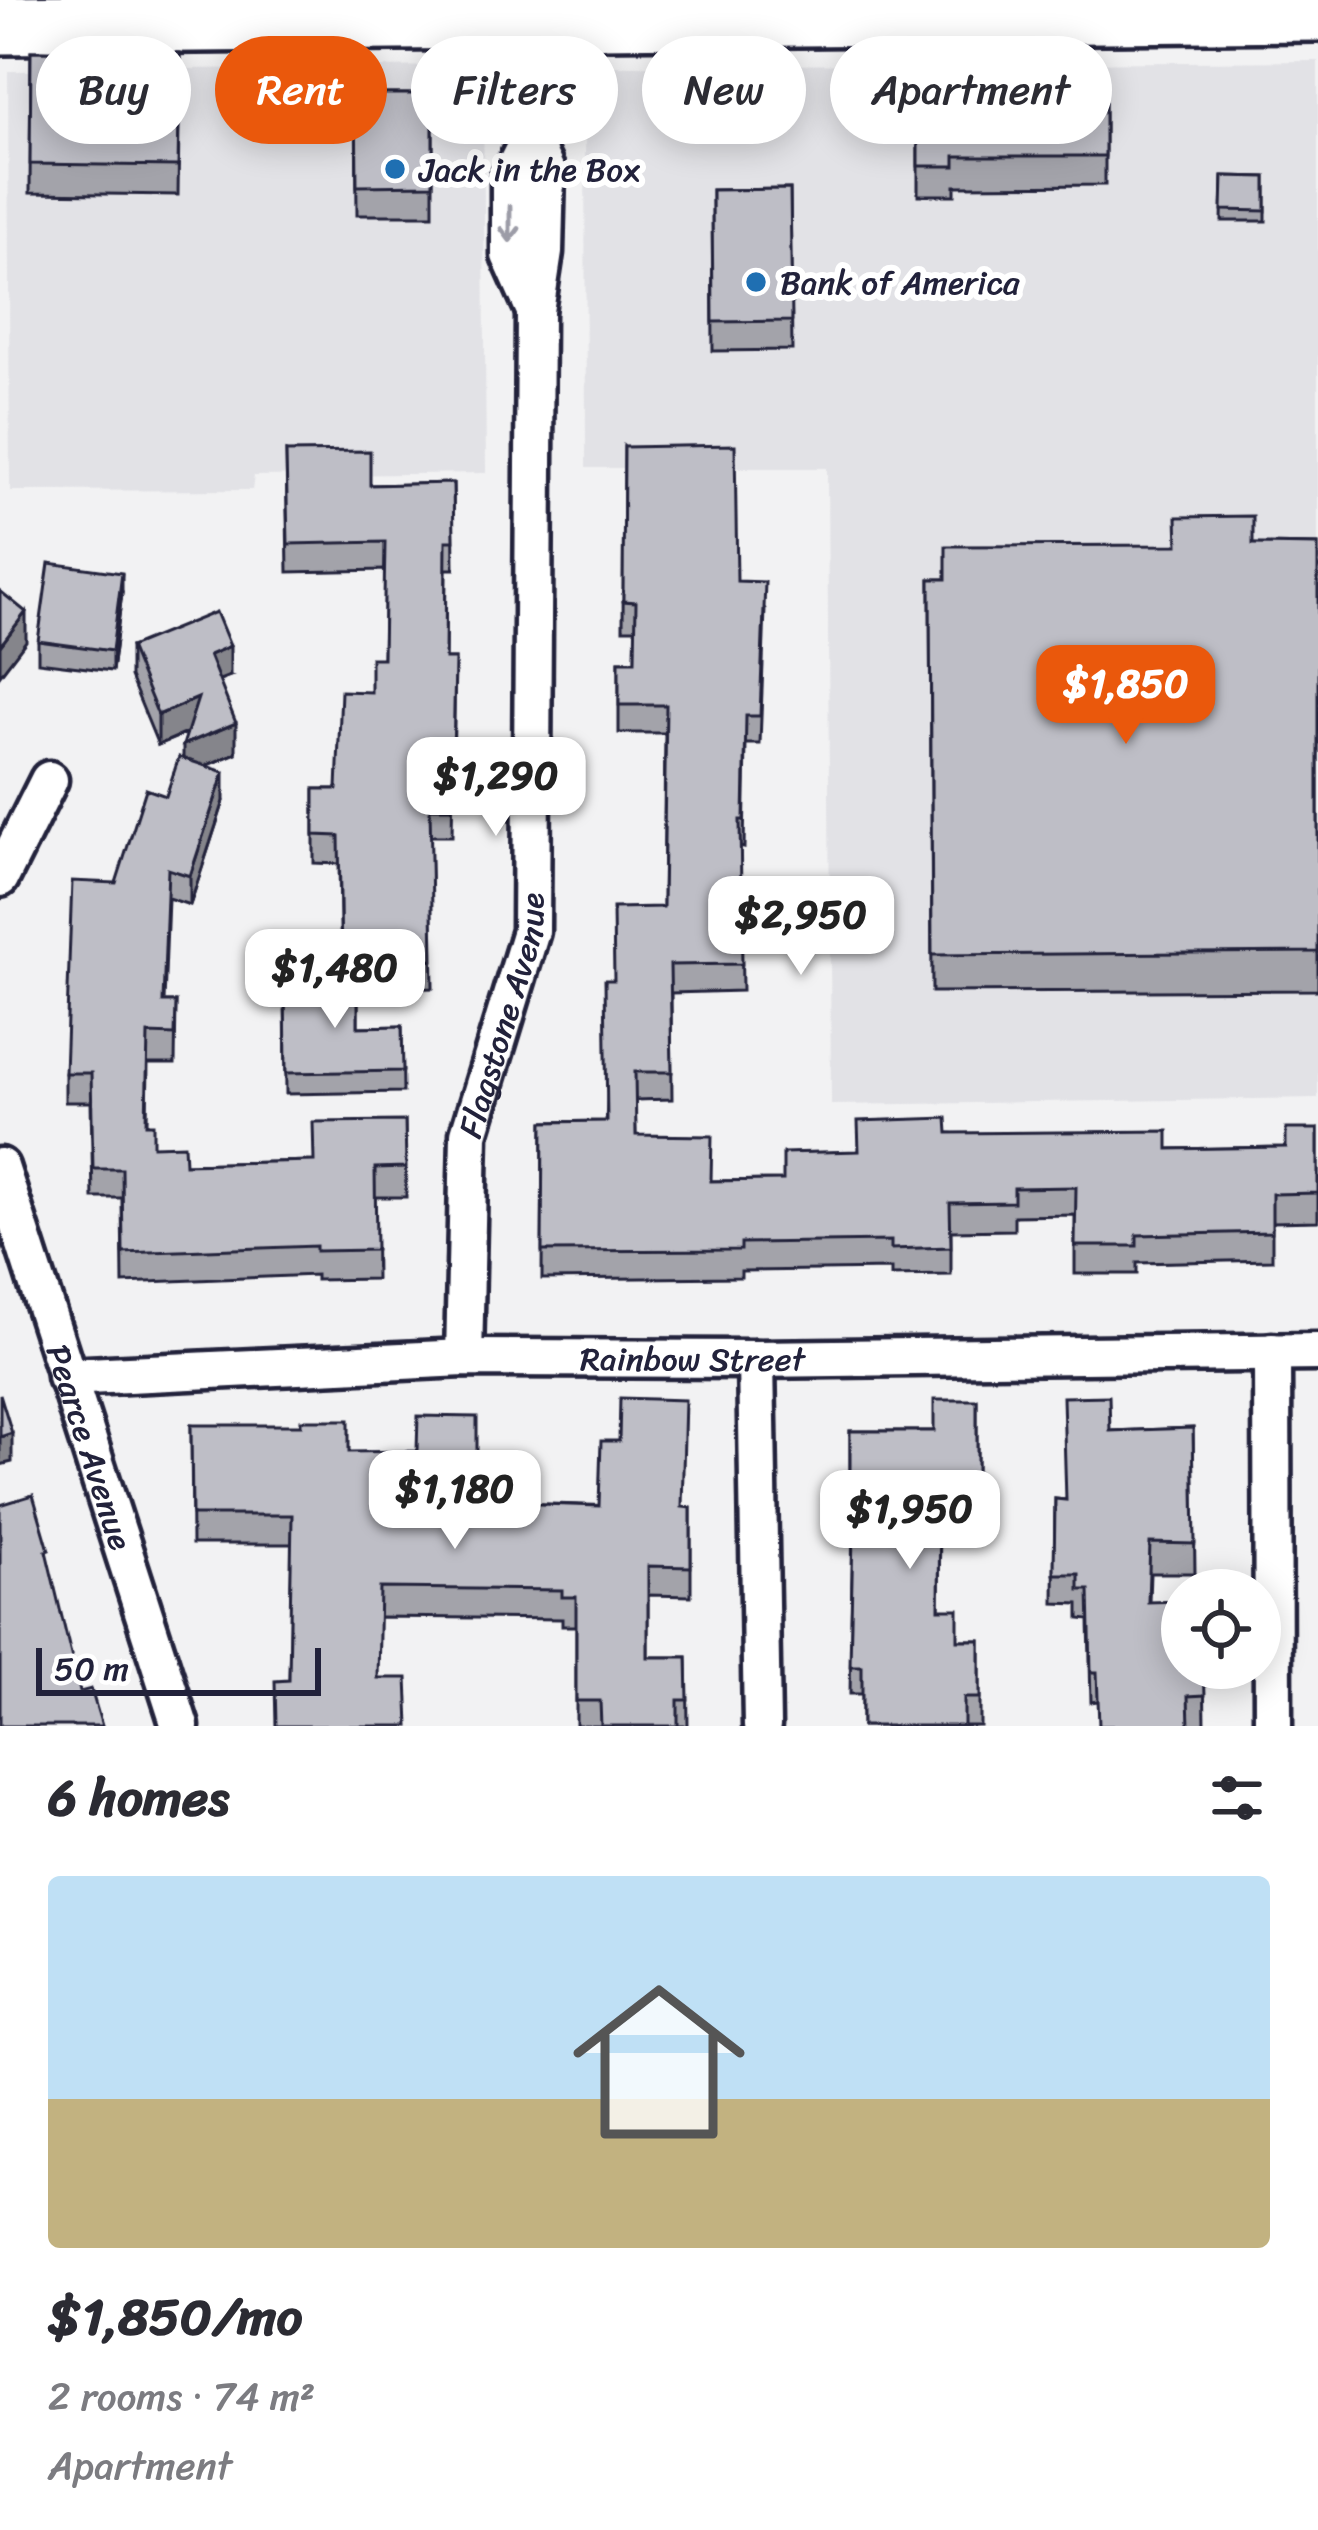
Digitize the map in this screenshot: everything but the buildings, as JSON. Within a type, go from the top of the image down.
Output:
[{"type":"main road","points":[[0,25],[526,10],[1318,11]]},
{"type":"street","name":"Flagstone Avenue","points":[[464,1358],[469,1134],[531,931],[535,311],[544,252],[546,171],[530,137],[526,10]]},
{"type":"street","points":[[0,878],[49,780]]},
{"type":"street","name":"Pearce Avenue","points":[[0,1167],[180,1726]]},
{"type":"street","points":[[1272,1352],[1274,1726]]},
{"type":"street","name":"Rainbow Street","points":[[66,1376],[464,1358],[1318,1352]]},
{"type":"street","points":[[756,1359],[761,1726]]},
{"type":"shaded area","points":[[1318,61],[1318,1098],[831,1105],[827,468],[586,468],[585,144],[618,144],[618,66],[642,66],[642,144],[806,144],[806,65],[830,64],[830,144],[1112,144],[1112,62]]},
{"type":"shaded area","points":[[411,66],[411,144],[483,144],[486,473],[254,476],[252,490],[10,491],[8,71],[36,71],[36,144],[191,144],[191,69],[215,69],[215,144],[387,144],[387,67]]},
{"type":"place","name":"Jack in the Box","points":[[395,169]]},
{"type":"place","name":"Bank of America","points":[[756,282]]}]
